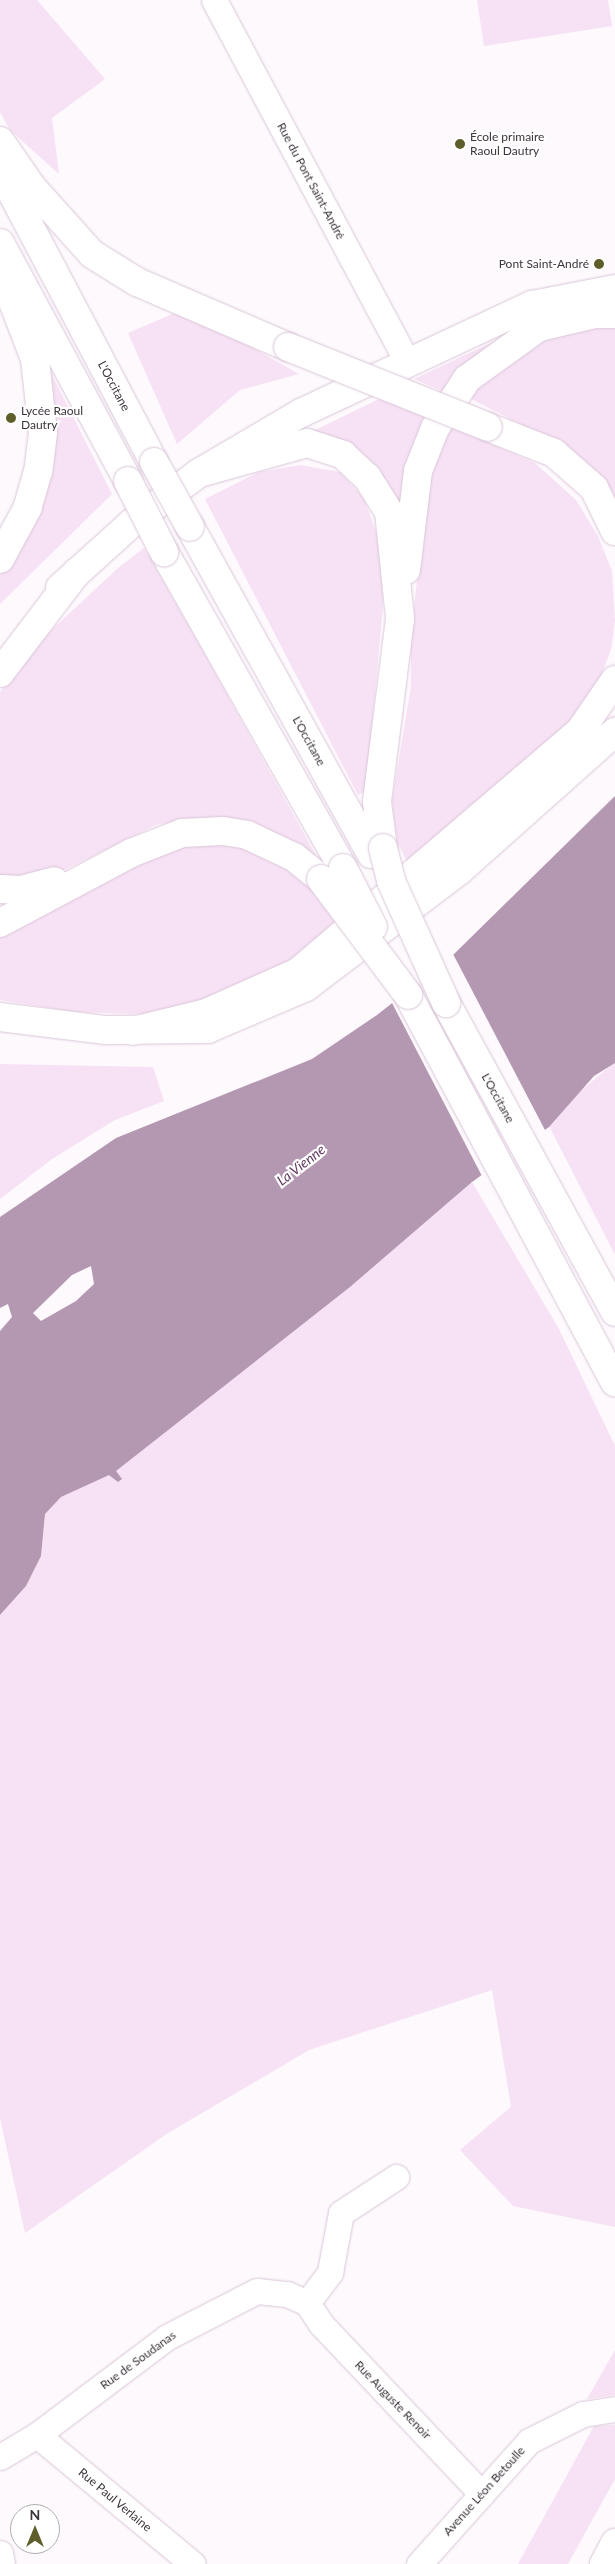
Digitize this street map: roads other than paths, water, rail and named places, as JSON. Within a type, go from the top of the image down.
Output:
[{"type":"main road","points":[[0,141],[31,186],[92,254],[137,282],[288,347],[554,453],[594,488],[615,531]]},
{"type":"main road","name":"L'Occitane","points":[[0,170],[154,462],[377,851],[446,1003],[615,1312]]},
{"type":"main road","points":[[0,243],[128,482],[332,873],[408,995],[558,1272],[615,1382]]},
{"type":"main road","points":[[0,268],[35,359],[43,433],[38,471],[28,507],[0,559]]},
{"type":"main road","points":[[0,654],[22,626],[76,572],[132,523],[200,473],[300,413],[407,361],[532,305],[613,292]]},
{"type":"main road","points":[[377,851],[377,802],[418,471],[435,428],[468,379],[506,348],[540,327],[595,314],[613,292]]},
{"type":"main road","points":[[200,473],[307,444],[342,455],[367,477],[389,512],[400,619]]},
{"type":"main road","points":[[0,672],[76,572]]},
{"type":"main road","points":[[133,1031],[206,1014],[298,972],[580,731],[615,680]]},
{"type":"main road","points":[[0,1017],[62,1026],[133,1031],[208,1029],[306,988],[460,870],[615,732]]},
{"type":"main road","points":[[0,923],[101,868],[171,836],[223,831],[247,835],[332,873]]},
{"type":"main road","points":[[0,889],[39,887],[101,868]]},
{"type":"main road","points":[[604,2564],[615,2543]]},
{"type":"street","name":"Rue du Pont Saint-André","points":[[214,0],[407,361]]},
{"type":"street","points":[[297,2299],[330,2272],[341,2213],[396,2177]]},
{"type":"street","name":"Rue de Soudanas","points":[[0,2457],[37,2435],[166,2337],[257,2291],[297,2299]]},
{"type":"street","name":"Rue Auguste Renoir","points":[[297,2299],[482,2494]]},
{"type":"street","name":"Avenue Léon Betoulle","points":[[419,2564],[529,2442],[583,2414],[615,2409]]},
{"type":"street","name":"Rue Paul Verlaine","points":[[37,2435],[193,2564]]},
{"type":"street","points":[[0,2553],[2,2564]]},
{"type":"water","name":"La Vienne","points":[[615,796],[615,1063],[594,1076],[549,1127],[472,1182],[350,1287],[116,1471],[122,1479],[118,1482],[109,1475],[61,1497],[45,1514],[41,1556],[26,1586],[0,1615],[0,1331],[12,1317],[8,1304],[0,1308],[0,1217],[116,1138],[312,1059],[377,1015],[453,955]],"holes":[[[91,1266],[94,1284],[76,1301],[41,1321],[33,1313],[72,1275]]]},
{"type":"place","name":"École primaire Raoul Dautry","points":[[460,144]]},
{"type":"place","name":"Pont Saint-André","points":[[599,264]]},
{"type":"place","name":"Lycée Raoul Dautry","points":[[11,418]]}]
